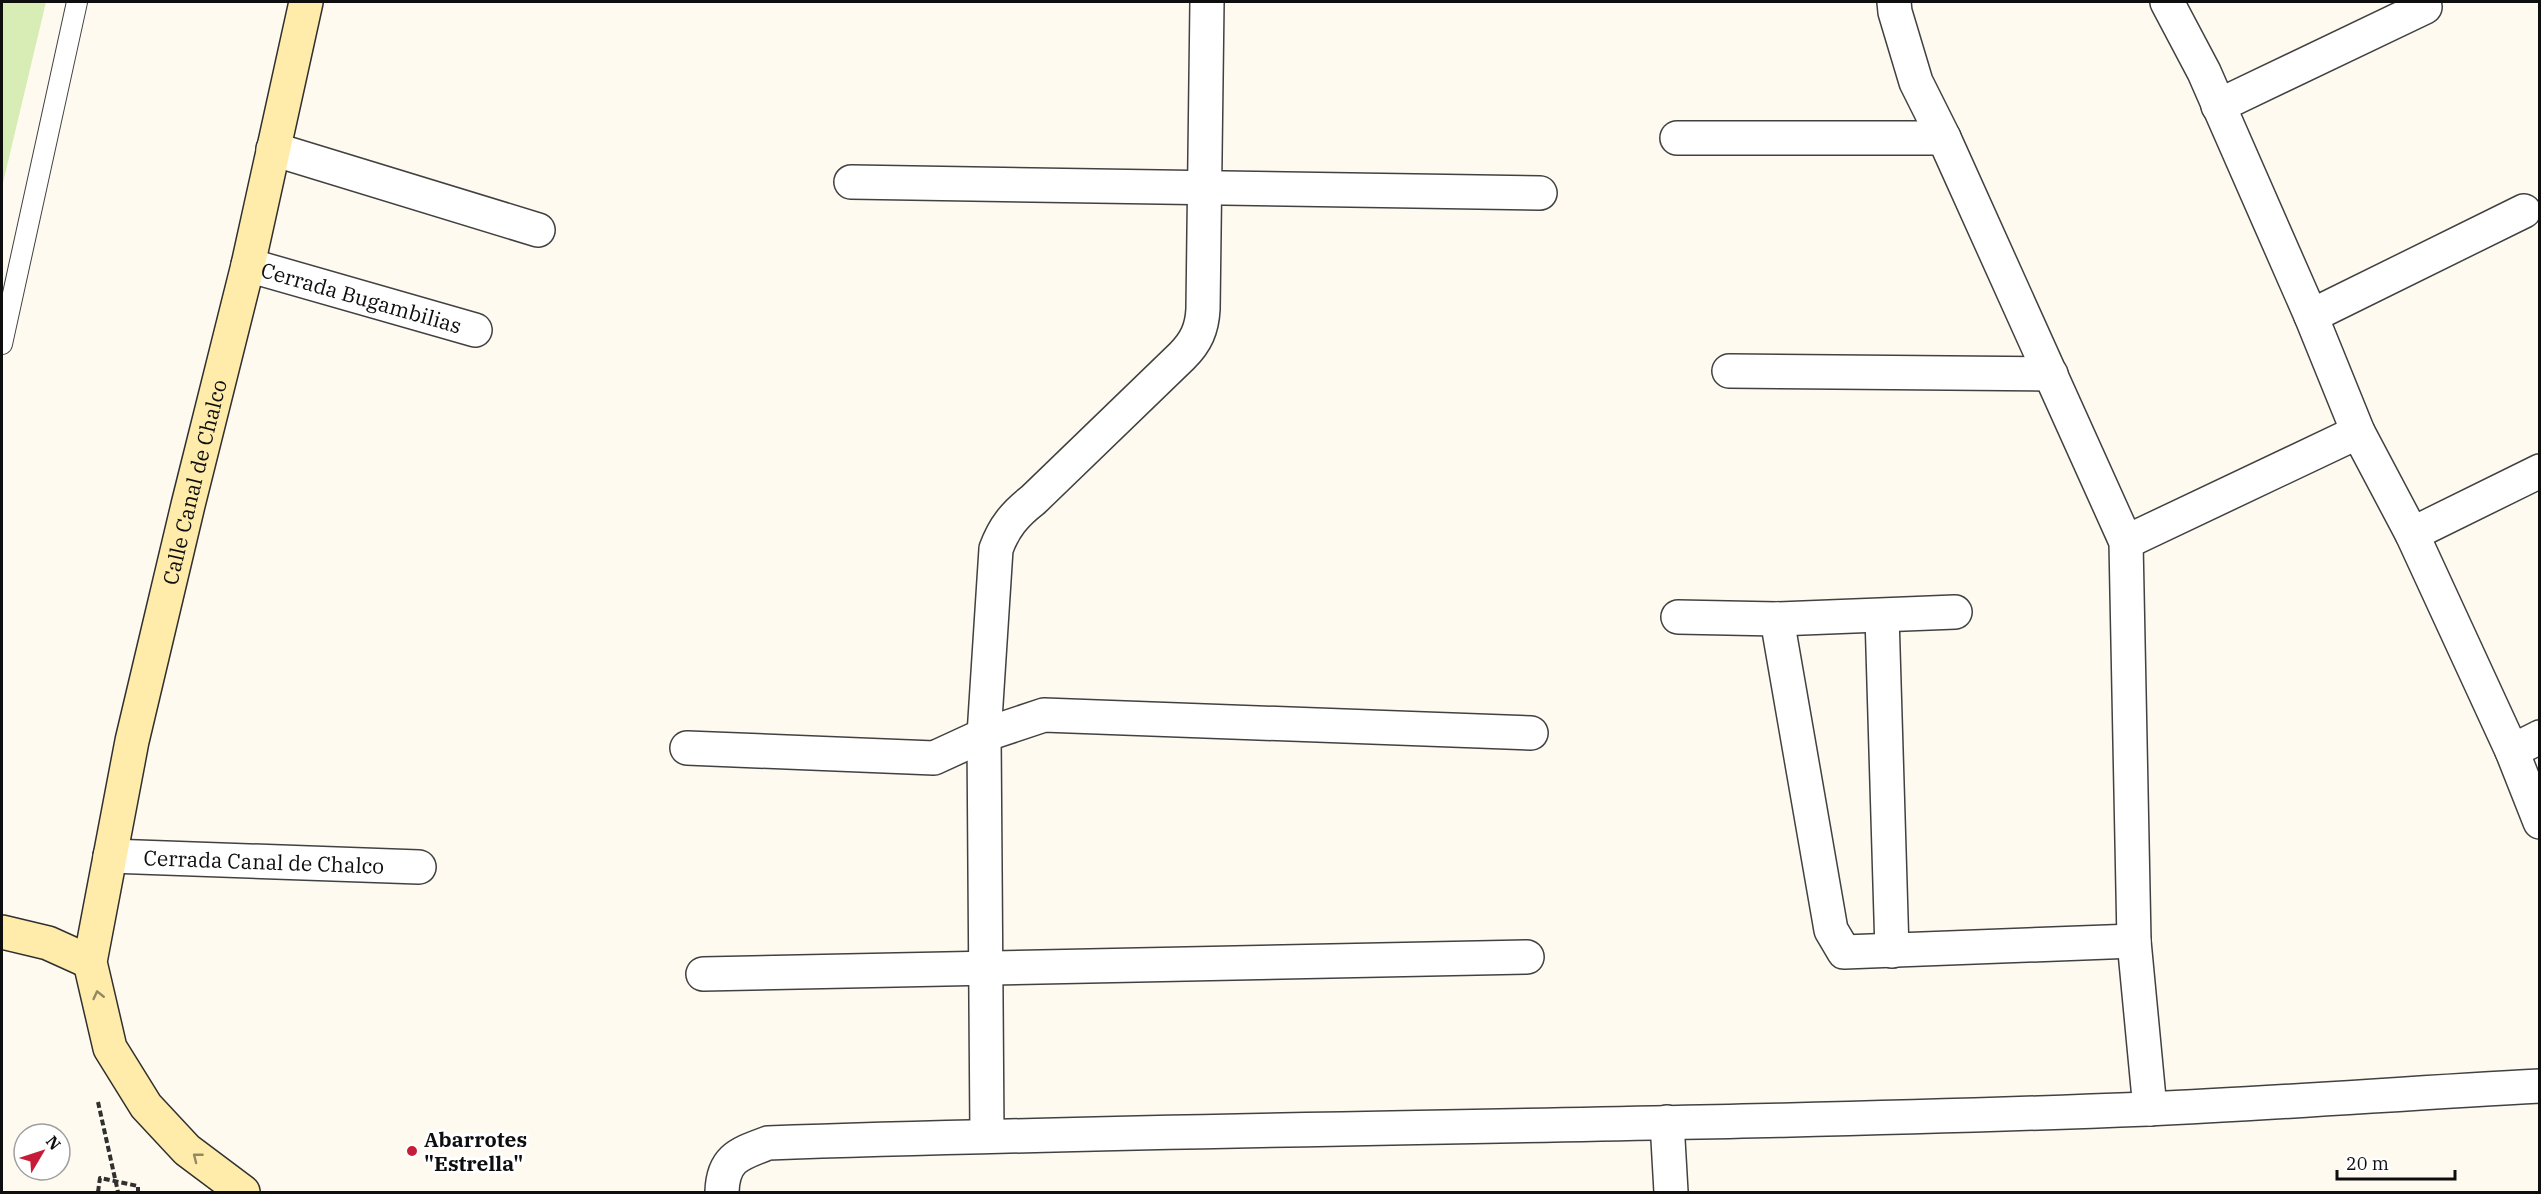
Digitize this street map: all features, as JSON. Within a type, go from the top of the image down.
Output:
[{"type":"street","name":"Calle Canal de Chalco","points":[[243,1192],[187,1150],[146,1106],[110,1048],[90,962],[132,741],[248,265],[306,2]]},
{"type":"street","points":[[987,1135],[984,735],[996,549],[1005,527],[1018,512],[1034,500],[1191,347],[1202,323],[1207,2]]},
{"type":"street","points":[[1894,2],[1894,12],[1916,82],[1944,138],[2126,542],[2134,941],[2150,1109]]},
{"type":"street","points":[[2167,2],[2204,72],[2311,316],[2358,432],[2526,744],[2540,822]]},
{"type":"street","points":[[2218,106],[2425,7]]},
{"type":"street","points":[[1677,138],[1944,138]]},
{"type":"street","points":[[273,149],[538,230]]},
{"type":"street","points":[[851,182],[1540,193]]},
{"type":"street","points":[[2311,316],[2524,212]]},
{"type":"street","name":"Cerrada Bugambilias","points":[[248,265],[476,330]]},
{"type":"street","points":[[1729,370],[2051,374]]},
{"type":"street","points":[[2126,542],[2358,432]]},
{"type":"street","points":[[2412,534],[2540,471]]},
{"type":"street","points":[[1678,617],[1777,619],[1955,612]]},
{"type":"street","points":[[1882,616],[1892,951]]},
{"type":"street","points":[[1777,619],[1831,930],[1844,952],[2134,941]]},
{"type":"street","points":[[687,748],[934,758],[984,735],[1044,715],[1531,733]]},
{"type":"street","name":"Cerrada Canal de Chalco","points":[[110,856],[418,867]]},
{"type":"street","points":[[2,932],[48,943],[90,962]]},
{"type":"street","points":[[703,974],[1527,957]]},
{"type":"street","points":[[722,1192],[722,1174],[739,1154],[768,1143],[987,1135],[1667,1122],[2150,1109],[2540,1086]]},
{"type":"street","points":[[1667,1122],[1671,1192]]},
{"type":"lane","points":[[2,344],[77,2]]},
{"type":"path","points":[[98,1192],[100,1178],[138,1186],[138,1192]]},
{"type":"green space","points":[[2,2],[46,2],[2,187]]},
{"type":"place","name":"Abarrotes \"Estrella\"","points":[[412,1151]]}]
